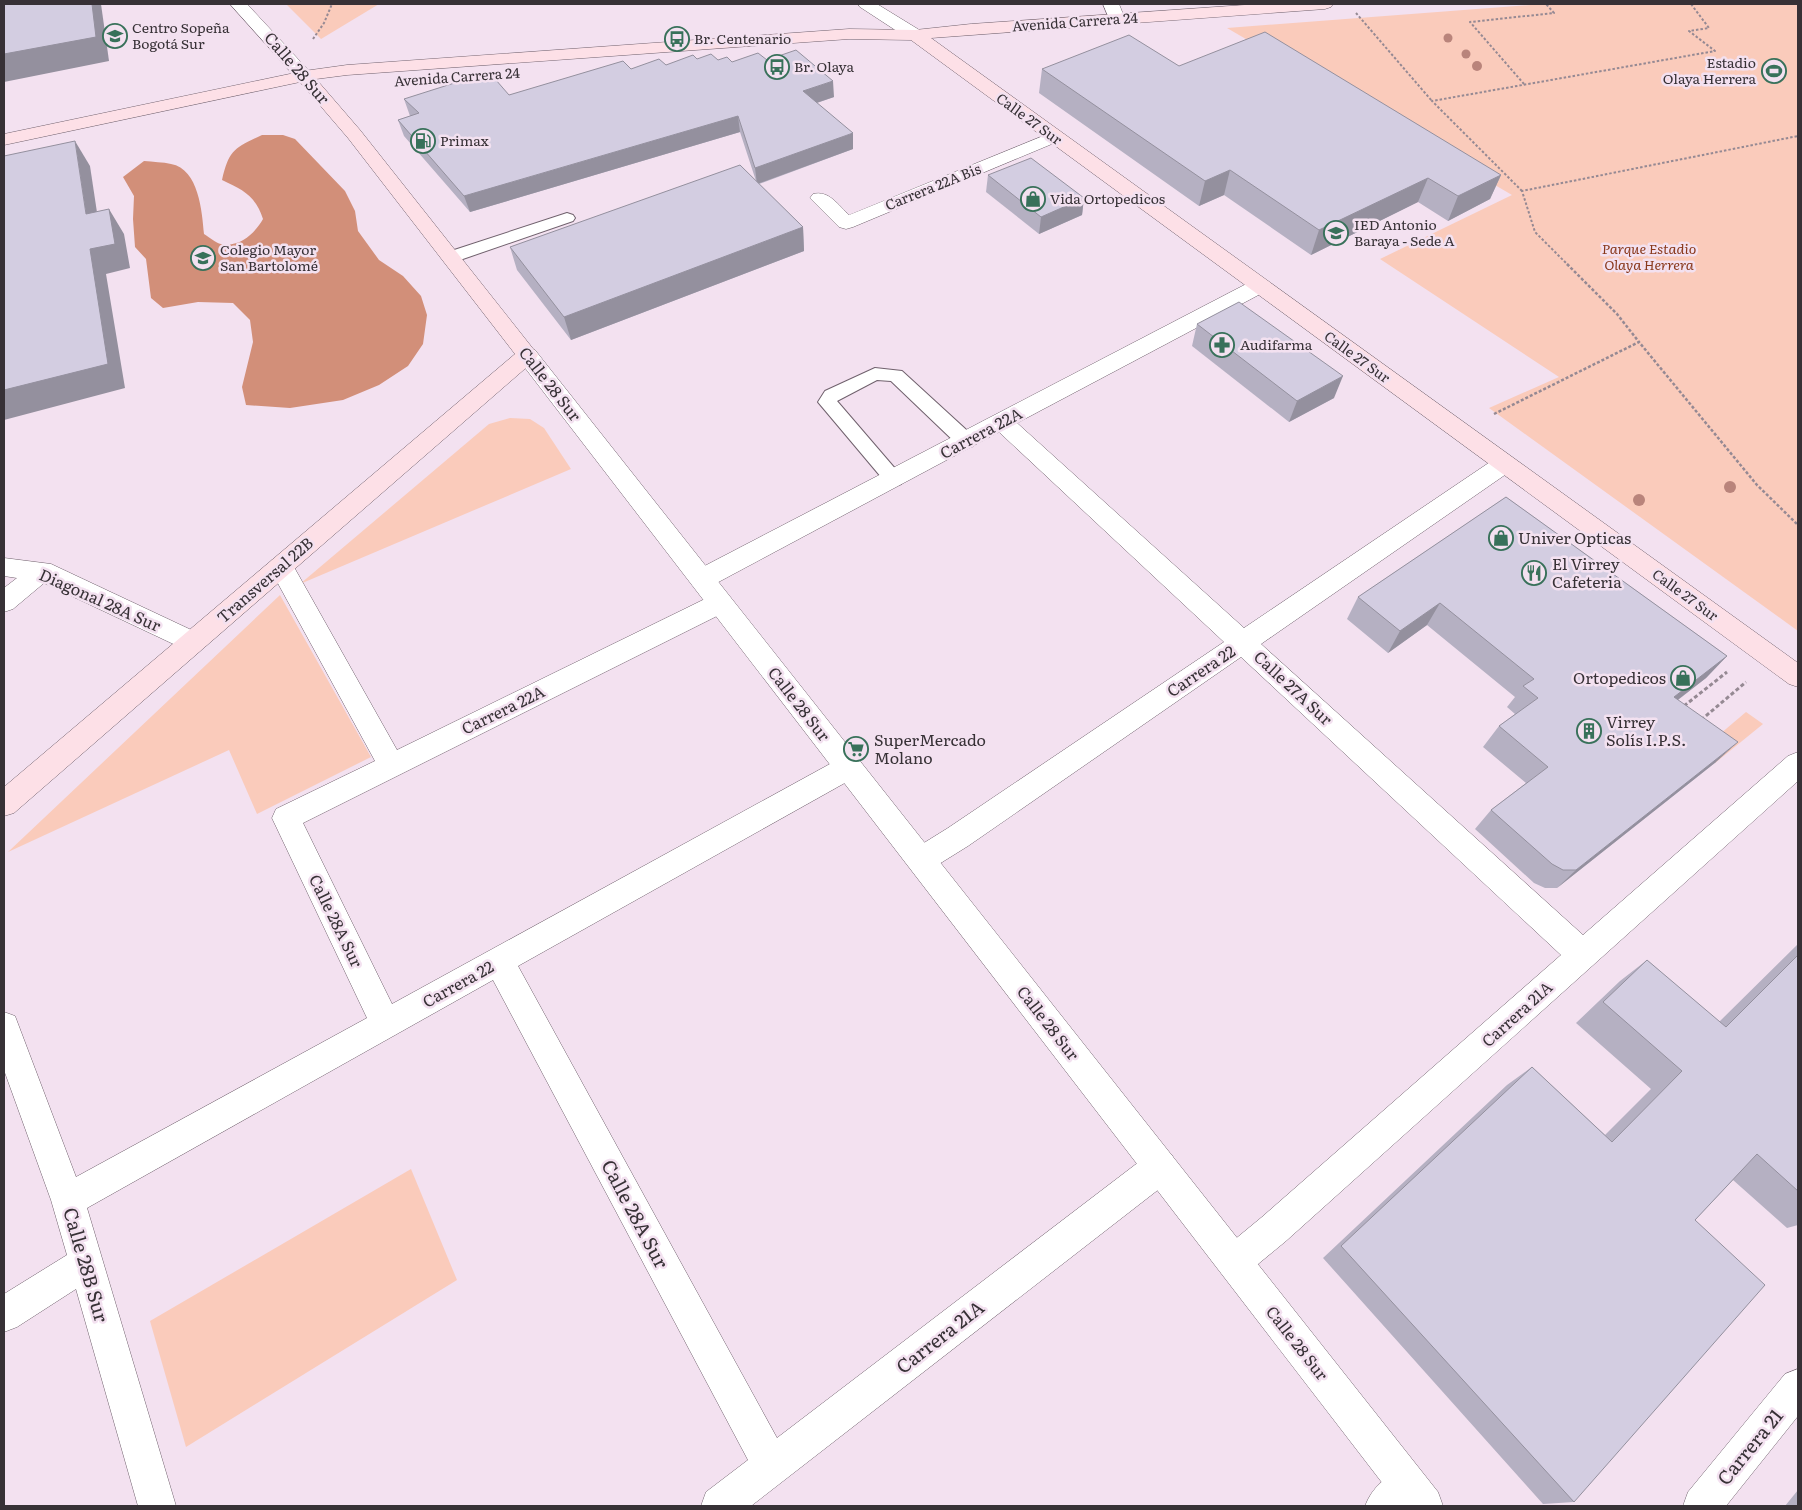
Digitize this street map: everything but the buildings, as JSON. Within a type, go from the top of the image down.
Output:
[{"type":"main road","name":"Avenida Carrera 24","points":[[4,139],[309,83],[370,83],[868,48],[915,36],[979,29],[1117,19],[1230,7],[1325,4]]},
{"type":"main road","name":"Calle 27 Sur","points":[[915,36],[1798,677]]},
{"type":"main road","name":"Avenida Carrera 24","points":[[4,156],[309,83]]},
{"type":"main road","name":"Calle 28 Sur","points":[[309,83],[354,134],[527,355]]},
{"type":"main road","name":"Transversal 22B","points":[[4,804],[527,355]]},
{"type":"street","name":"Calle 28 Sur","points":[[238,4],[309,83]]},
{"type":"street","name":"Calle 27 Sur","points":[[866,4],[915,36]]},
{"type":"street","points":[[1111,4],[1117,19]]},
{"type":"street","name":"Carrera 22A Bis","points":[[820,198],[846,223],[1053,137]]},
{"type":"street","name":"Carrera 22A","points":[[702,579],[1259,286]]},
{"type":"street","name":"Calle 28 Sur","points":[[527,355],[1234,1262],[1405,1499]]},
{"type":"street","name":"Calle 27A Sur","points":[[1002,422],[1583,955]]},
{"type":"street","name":"Carrera 22","points":[[921,860],[958,837],[1504,464]]},
{"type":"street","name":"Diagonal 28A Sur","points":[[4,567],[42,571],[193,642]]},
{"type":"street","points":[[281,567],[392,766]]},
{"type":"street","points":[[4,602],[42,571]]},
{"type":"street","name":"Carrera 22A","points":[[286,818],[720,602]]},
{"type":"street","name":"Carrera 21A","points":[[1234,1262],[1274,1229],[1798,764]]},
{"type":"street","name":"Carrera 22","points":[[68,1200],[849,767]]},
{"type":"street","name":"Calle 28A Sur","points":[[286,818],[386,1024]]},
{"type":"street","name":"Calle 28A Sur","points":[[499,961],[772,1466]]},
{"type":"street","name":"Calle 28B Sur","points":[[4,1027],[68,1200],[157,1506]]},
{"type":"street","name":"Carrera 21A","points":[[720,1506],[1160,1167]]},
{"type":"street","points":[[4,1314],[86,1263]]},
{"type":"street","name":"Carrera 21","points":[[1702,1506],[1798,1387]]},
{"type":"lane","points":[[451,257],[567,218]]},
{"type":"lane","points":[[894,479],[827,402],[831,395],[875,374],[896,375],[966,441]]},
{"type":"path","points":[[310,44],[324,23],[332,4]]},
{"type":"path","points":[[1524,84],[1470,22],[1554,13],[1546,4]]},
{"type":"path","points":[[1432,101],[1715,51],[1689,31],[1709,28],[1691,4]]},
{"type":"path","points":[[1354,11],[1432,101],[1522,191],[1535,232],[1617,314],[1757,485],[1798,525]]},
{"type":"path","points":[[1522,191],[1798,136]]},
{"type":"path","points":[[1459,431],[1639,342]]},
{"type":"path","points":[[1700,721],[1774,659]]},
{"type":"path","points":[[1676,712],[1727,672]]},
{"type":"green space","points":[[286,4],[379,4],[321,39]]},
{"type":"green space","name":"Parque Estadio Olaya Herrera","points":[[1544,4],[1798,4],[1798,631],[1489,408],[1559,377],[1380,259],[1512,195],[1227,28]]},
{"type":"green space","points":[[510,418],[530,419],[544,428],[571,469],[300,584],[489,424]]},
{"type":"green space","points":[[280,595],[371,757],[257,814],[229,750],[8,852]]},
{"type":"green space","points":[[1746,712],[1763,724],[1715,763],[1700,751]]},
{"type":"green space","points":[[411,1169],[457,1280],[186,1447],[150,1321]]},
{"type":"shaded area","points":[[262,135],[283,135],[295,139],[345,191],[355,211],[358,231],[379,260],[403,276],[421,296],[427,315],[423,344],[408,366],[379,385],[343,400],[290,408],[246,405],[242,387],[253,342],[250,320],[233,303],[198,302],[163,308],[151,298],[146,259],[135,247],[134,196],[123,177],[144,161],[171,164],[188,174],[200,204],[204,234],[219,243],[228,245],[241,242],[251,234],[263,219],[260,211],[247,194],[222,180],[227,162],[234,151]]},
{"type":"place","name":"Centro Sopeña Bogotá Sur","points":[[115,36]]},
{"type":"place","name":"Br. Centenario","points":[[677,39]]},
{"type":"place","name":"Br. Olaya","points":[[777,67]]},
{"type":"place","name":"Estadio Olaya Herrera","points":[[1774,71]]},
{"type":"place","name":"Primax","points":[[423,141]]},
{"type":"place","name":"Vida Ortopedicos","points":[[1033,199]]},
{"type":"place","name":"IED Antonio Baraya - Sede A","points":[[1336,233]]},
{"type":"place","name":"Colegio Mayor San Bartolomé","points":[[203,258]]},
{"type":"place","name":"Audifarma","points":[[1222,345]]},
{"type":"place","name":"Univer Opticas","points":[[1501,538]]},
{"type":"place","name":"El Virrey Cafeteria","points":[[1534,573]]},
{"type":"place","name":"Ortopedicos","points":[[1683,678]]},
{"type":"place","name":"Virrey Solís I.P.S.","points":[[1589,731]]},
{"type":"place","name":"SuperMercado Molano","points":[[856,749]]}]
